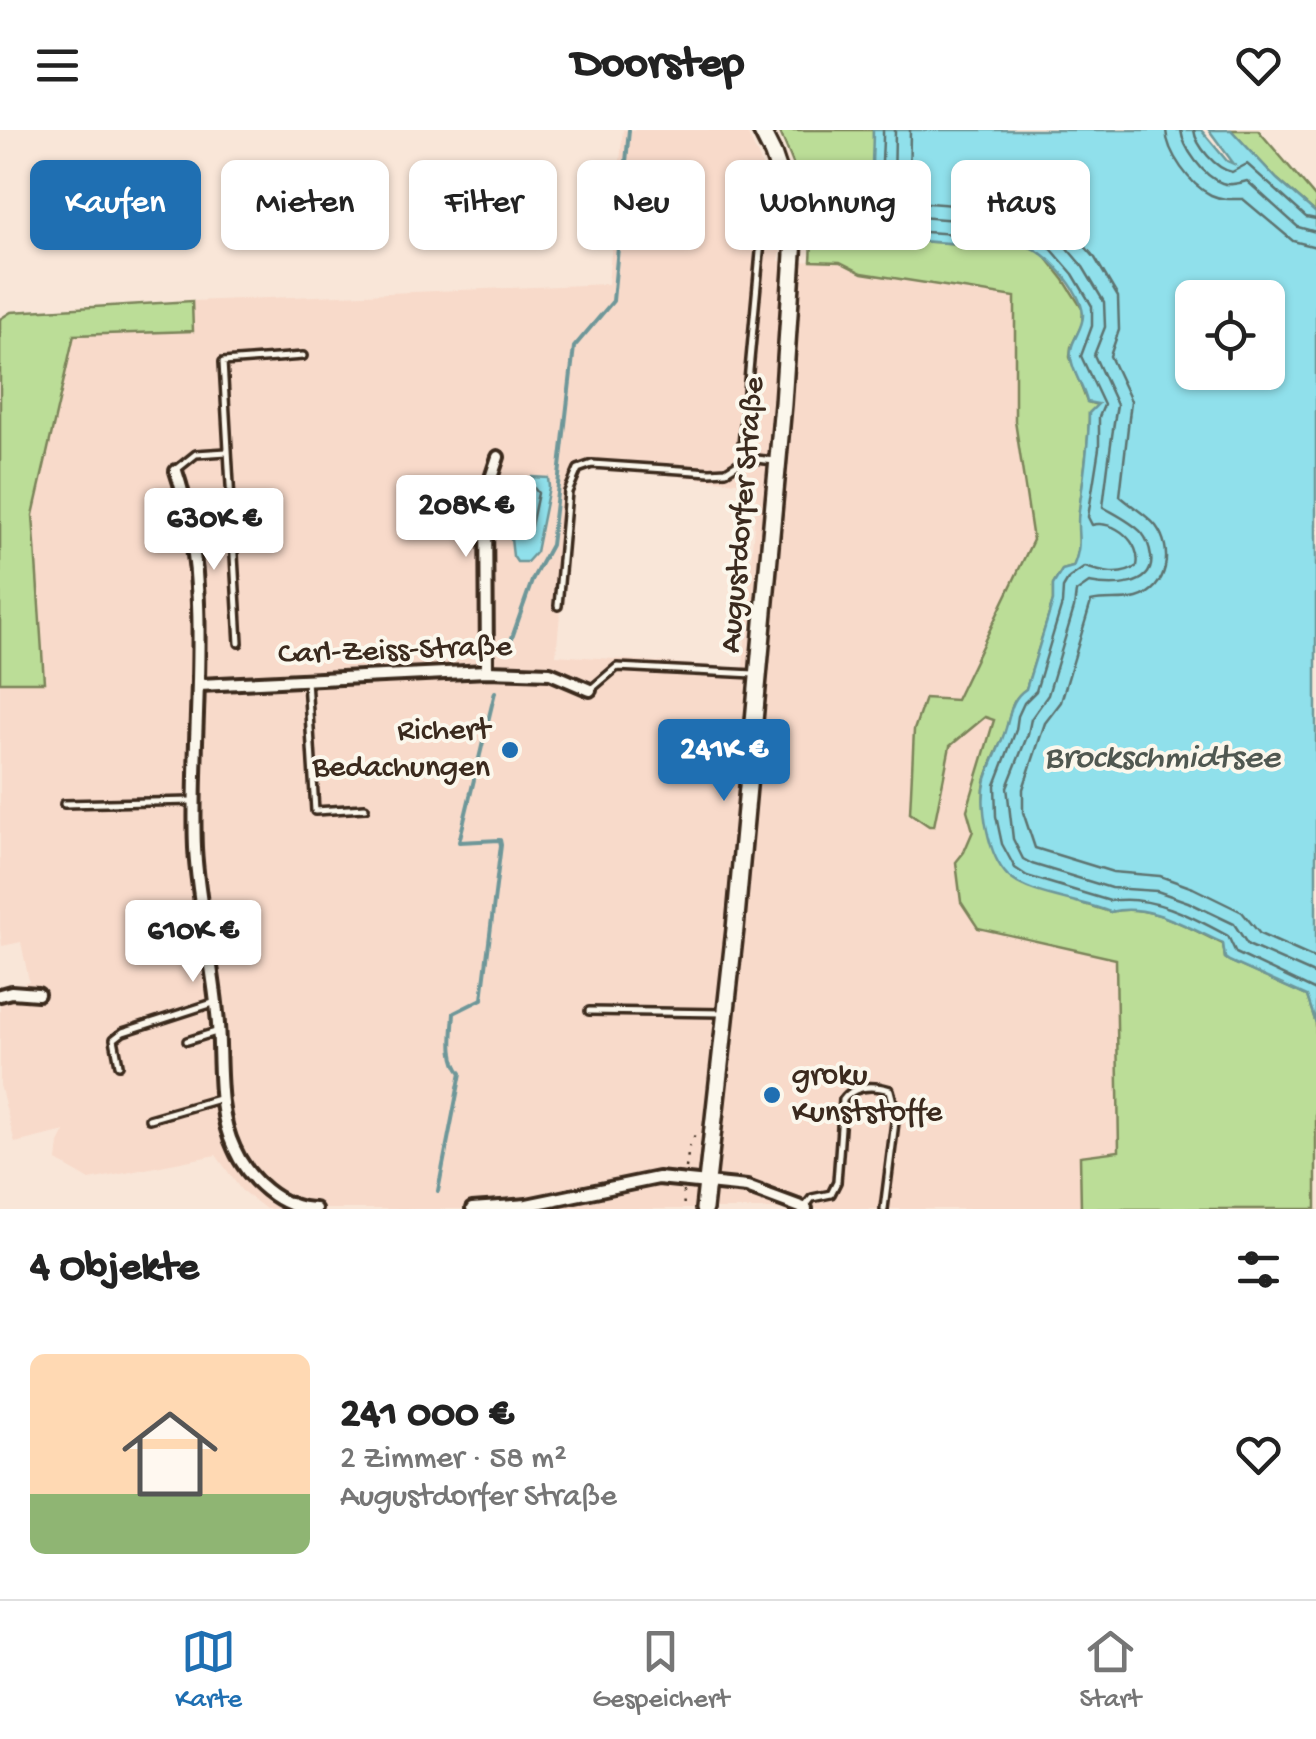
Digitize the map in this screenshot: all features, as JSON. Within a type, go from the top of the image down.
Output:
[{"type":"main road","name":"Augustdorfer Straße","points":[[761,130],[774,160]]},
{"type":"main road","name":"Augustdorfer Straße","points":[[704,1209],[778,461],[793,250]]},
{"type":"street","points":[[487,672],[486,493],[498,457]]},
{"type":"street","points":[[176,471],[190,513],[199,685],[195,801],[199,898],[216,1002],[222,1099],[233,1148],[251,1175],[273,1196],[315,1209]]},
{"type":"street","name":"Carl-Zeiss-Straße","points":[[199,685],[487,672],[550,673],[590,690]]},
{"type":"street","points":[[0,995],[38,994]]},
{"type":"street","points":[[472,1209],[527,1205],[658,1178],[748,1187],[804,1209]]},
{"type":"lane","points":[[747,458],[742,446],[760,250]]},
{"type":"lane","points":[[239,643],[222,362],[303,356]]},
{"type":"lane","points":[[176,471],[196,454],[228,452]]},
{"type":"lane","points":[[558,606],[568,492],[578,470],[592,464],[726,471],[747,458],[778,461]]},
{"type":"lane","points":[[590,690],[617,666],[758,674]]},
{"type":"lane","points":[[306,680],[315,810],[365,808]]},
{"type":"lane","points":[[64,804],[195,801]]},
{"type":"lane","points":[[120,1065],[114,1039],[123,1032],[216,1002]]},
{"type":"lane","points":[[590,1011],[726,1013]]},
{"type":"lane","points":[[187,1041],[219,1031]]},
{"type":"lane","points":[[804,1209],[812,1198],[831,1194],[837,1182],[843,1100],[849,1092],[877,1086],[890,1090],[895,1100],[884,1209]]},
{"type":"lane","points":[[149,1119],[222,1099]]},
{"type":"shaded area","points":[[623,130],[746,130],[760,160],[725,160],[725,250],[780,250],[779,261],[840,262],[862,273],[1015,297],[1015,421],[1033,540],[956,701],[934,826],[950,746],[985,717],[994,721],[967,810],[973,831],[956,862],[961,902],[978,928],[1116,958],[1119,1151],[1080,1156],[1081,1209],[266,1209],[241,1190],[216,1155],[90,1180],[57,1161],[65,1131],[15,1143],[0,1085],[0,994],[29,981],[21,942],[2,946],[0,929],[0,682],[44,681],[33,515],[74,335],[192,330],[192,301],[608,284],[611,250],[705,250],[705,160],[620,160]],"holes":[[[594,468],[757,484],[743,668],[556,655],[572,493],[581,474]]]},
{"type":"green space","points":[[779,130],[873,130],[873,160],[791,160]]},
{"type":"green space","points":[[1231,130],[1258,130],[1316,198],[1316,213],[1277,179]]},
{"type":"green space","points":[[931,242],[951,243],[951,250],[1037,250],[1064,280],[1083,310],[1070,357],[1087,402],[1098,405],[1089,413],[1078,551],[1073,567],[1062,570],[1053,585],[1053,601],[1026,689],[1014,702],[987,775],[984,796],[988,823],[1022,885],[1110,912],[1140,911],[1168,918],[1223,944],[1229,961],[1307,996],[1316,1023],[1316,1209],[1081,1209],[1080,1156],[1119,1151],[1116,959],[978,928],[961,902],[956,862],[973,831],[967,810],[994,720],[985,717],[950,746],[934,826],[910,813],[914,730],[925,698],[956,700],[1033,540],[1015,421],[1015,297],[862,273],[840,262],[811,261],[812,250],[931,250]]},
{"type":"green space","points":[[192,301],[193,331],[74,335],[33,515],[44,682],[0,682],[0,319],[11,312]]},
{"type":"water","name":"Brockschmidtsee","points":[[873,130],[1201,130],[1234,164],[1209,130],[1231,130],[1316,213],[1316,1023],[1307,996],[1229,961],[1223,943],[1154,913],[1110,912],[1042,893],[1008,876],[995,856],[985,816],[986,779],[1012,706],[1026,689],[1053,601],[1053,585],[1062,570],[1073,567],[1078,550],[1089,413],[1098,404],[1087,402],[1071,358],[1081,325],[1081,304],[1052,263],[1034,250],[1090,250],[1090,160],[951,160],[951,243],[931,242],[931,160],[872,160]]},
{"type":"water","points":[[531,477],[548,478],[549,487],[536,552],[527,562],[517,562],[513,556],[510,512],[516,492]]},
{"type":"waterway","points":[[507,652],[533,578],[551,545],[574,347],[613,301],[629,130]]},
{"type":"waterway","points":[[438,1191],[461,1073],[453,1053],[454,1013],[482,999],[501,845],[500,840],[459,842],[495,692]]},
{"type":"place","name":"Richert Bedachungen","points":[[510,750]]},
{"type":"place","name":"groku Kunststoffe","points":[[772,1095]]}]
